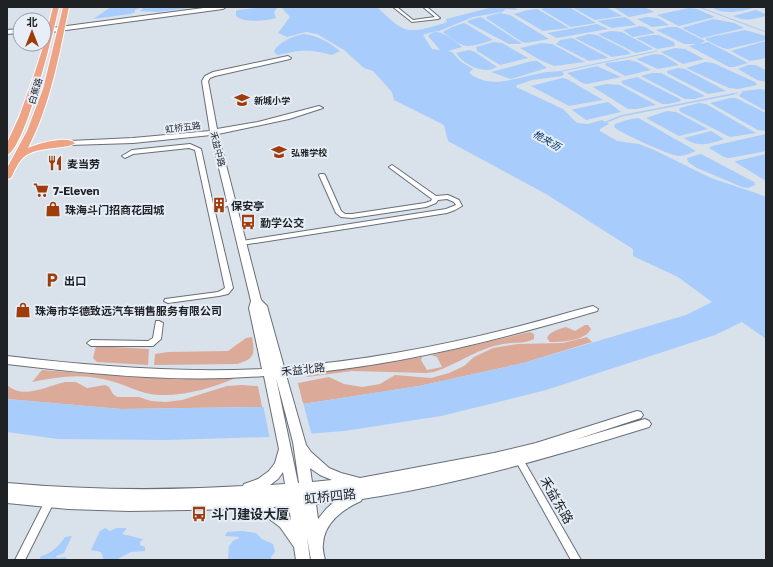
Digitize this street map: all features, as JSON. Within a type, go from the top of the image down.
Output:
[{"type":"main road","name":"白蕉路","points":[[52,17],[56,7]]},
{"type":"main road","name":"白蕉路","points":[[7,176],[31,131],[47,88],[65,28],[66,7]]},
{"type":"main road","name":"白蕉路","points":[[7,152],[32,96],[42,52]]},
{"type":"main road","points":[[31,131],[45,139],[70,143]]},
{"type":"main road","points":[[19,156],[41,146],[70,143]]},
{"type":"street","points":[[52,29],[223,7]]},
{"type":"street","points":[[395,7],[412,21],[438,18],[425,7]]},
{"type":"street","name":"禾益中路","points":[[288,58],[213,74],[207,77],[205,81],[228,204],[242,243],[256,301],[254,308],[285,444],[302,494]]},
{"type":"street","name":"虹桥五路","points":[[70,143],[142,141],[214,133],[270,122],[319,108]]},
{"type":"street","points":[[125,156],[132,152],[189,146],[197,147],[212,206],[229,288],[225,292],[219,294],[168,301]]},
{"type":"street","points":[[242,243],[447,211],[459,206],[457,200],[452,197],[434,198],[392,167]]},
{"type":"street","points":[[322,175],[338,212],[343,216],[352,216],[428,204],[434,202],[434,198]]},
{"type":"street","points":[[212,206],[219,202],[228,204]]},
{"type":"street","name":"禾益中路","points":[[256,301],[262,306],[281,371],[299,442],[302,494],[310,556]]},
{"type":"street","name":"禾益北路","points":[[7,360],[71,368],[151,373],[281,371],[378,360],[456,346],[529,328],[593,309]]},
{"type":"street","points":[[90,343],[150,344],[157,339],[159,323]]},
{"type":"street","name":"虹桥四路","points":[[7,498],[51,497],[189,506],[231,498],[302,494],[377,486],[518,457],[641,420]]},
{"type":"street","points":[[299,442],[309,459],[326,472],[349,480],[377,486]]},
{"type":"street","points":[[231,498],[274,476],[280,469],[283,461],[285,444]]},
{"type":"street","name":"禾益东路","points":[[518,457],[576,560]]},
{"type":"street","points":[[310,556],[321,527],[334,509],[377,486]]},
{"type":"street","name":"虹桥四路","points":[[7,488],[51,497]]},
{"type":"street","points":[[20,560],[51,497]]},
{"type":"street","points":[[231,498],[258,507],[279,517],[294,532],[310,556]]},
{"type":"shaded area","points":[[585,325],[588,325],[591,329],[584,336],[579,338],[567,341],[550,342],[547,338],[553,332],[566,327],[575,331]]},
{"type":"shaded area","points":[[530,332],[534,334],[534,339],[530,341],[494,346],[434,372],[352,371],[307,377],[306,374],[422,357],[421,360],[427,370],[442,367],[437,357],[431,355]]},
{"type":"shaded area","points":[[252,337],[252,355],[247,360],[237,364],[154,365],[155,354],[168,352],[228,351],[246,338]]},
{"type":"shaded area","points":[[587,337],[592,342],[523,363],[419,386],[303,404],[298,383],[329,377],[344,384],[362,387],[380,384],[395,375],[431,378],[449,373],[464,366],[474,357],[493,348],[518,344],[563,343]]},
{"type":"shaded area","points":[[96,346],[149,349],[148,365],[97,362],[93,358]]},
{"type":"shaded area","points":[[42,370],[133,377],[238,377],[218,385],[189,393],[158,395],[146,393],[101,378],[82,376],[52,378],[32,382]]},
{"type":"shaded area","points":[[65,382],[76,382],[87,388],[105,385],[109,387],[113,394],[117,397],[139,397],[151,401],[166,402],[182,400],[227,386],[258,386],[262,407],[121,409],[7,399],[7,385],[14,389],[28,392]]},
{"type":"water","points":[[111,7],[142,7],[130,14],[93,19]]},
{"type":"water","points":[[144,7],[194,7],[159,12],[140,11]]},
{"type":"water","points":[[278,7],[274,12],[276,18],[261,21],[244,20],[236,16],[236,11],[239,10]]},
{"type":"water","name":"桅夹沥","points":[[281,7],[377,7],[395,23],[408,30],[422,29],[445,23],[447,21],[446,19],[493,7],[513,7],[518,10],[506,9],[502,12],[473,17],[439,31],[423,35],[432,49],[440,50],[428,36],[436,32],[449,37],[458,43],[462,47],[448,51],[452,52],[460,61],[473,69],[469,73],[480,79],[491,82],[551,72],[562,72],[564,74],[562,76],[532,80],[517,85],[516,87],[563,109],[577,123],[588,124],[602,120],[609,124],[600,129],[600,131],[617,141],[639,144],[711,178],[766,197],[766,339],[742,322],[715,335],[546,390],[441,416],[344,431],[268,437],[167,440],[58,439],[7,432],[7,399],[121,409],[262,407],[303,404],[419,386],[523,363],[686,315],[712,302],[678,277],[633,256],[633,249],[546,194],[448,141],[444,125],[394,100],[392,92],[373,71],[364,68],[344,50],[317,34],[306,32],[287,37],[278,33],[290,17]]},
{"type":"water","points":[[548,7],[569,7],[596,23],[571,27],[541,9]]},
{"type":"water","points":[[572,7],[606,7],[622,16],[595,20]]},
{"type":"water","points":[[613,7],[645,7],[654,12],[629,17]]},
{"type":"water","points":[[711,7],[757,7],[728,12]]},
{"type":"water","points":[[689,8],[697,9],[715,17],[679,26],[657,15]]},
{"type":"water","points":[[537,9],[569,28],[543,31],[514,14]]},
{"type":"water","points":[[756,10],[766,14],[766,16],[746,19],[733,16]]},
{"type":"water","points":[[500,13],[510,15],[549,39],[526,43],[522,42],[486,18],[488,16]]},
{"type":"water","points":[[481,17],[521,44],[509,44],[467,22],[469,20]]},
{"type":"water","points":[[624,17],[636,25],[612,28],[597,21]]},
{"type":"water","points":[[647,17],[658,18],[669,25],[652,27],[637,19]]},
{"type":"water","points":[[713,19],[734,23],[744,28],[702,38],[682,28]]},
{"type":"water","points":[[464,23],[493,40],[477,45],[466,46],[457,42],[443,32]]},
{"type":"water","points":[[597,24],[608,29],[557,38],[547,33]]},
{"type":"water","points":[[640,26],[645,27],[655,33],[633,37],[623,30]]},
{"type":"water","points":[[677,27],[705,41],[700,44],[708,42],[748,63],[729,67],[689,46],[697,44],[684,44],[656,30]]},
{"type":"water","points":[[745,30],[766,36],[766,40],[728,49],[706,40],[706,38]]},
{"type":"water","points":[[611,31],[622,32],[653,49],[636,53],[598,34]]},
{"type":"water","points":[[304,34],[323,40],[340,51],[332,55],[310,51],[299,51],[278,55],[274,52],[287,40]]},
{"type":"water","points":[[589,34],[597,35],[631,54],[612,57],[575,38]]},
{"type":"water","points":[[659,35],[674,42],[675,46],[657,49],[636,38]]},
{"type":"water","points":[[572,38],[608,58],[589,61],[556,44],[560,40]]},
{"type":"water","points":[[766,41],[766,58],[750,61],[731,51]]},
{"type":"water","points":[[494,42],[502,43],[528,58],[500,65],[477,51],[476,47]]},
{"type":"water","points":[[542,43],[552,44],[585,62],[554,66],[540,60],[520,48]]},
{"type":"water","points":[[675,48],[685,49],[704,59],[683,64],[661,52]]},
{"type":"water","points":[[469,50],[475,52],[497,67],[486,70],[475,68],[469,65],[456,53]]},
{"type":"water","points":[[654,54],[663,55],[679,65],[658,69],[636,59]]},
{"type":"water","points":[[629,60],[637,62],[651,70],[625,76],[605,65],[606,63]]},
{"type":"water","points":[[537,61],[547,68],[511,79],[491,72]]},
{"type":"water","points":[[705,62],[713,63],[755,82],[757,85],[738,89],[729,88],[686,68]]},
{"type":"water","points":[[748,65],[755,65],[766,70],[766,82],[757,80],[738,69]]},
{"type":"water","points":[[597,66],[621,77],[587,84],[582,83],[567,73]]},
{"type":"water","points":[[678,68],[685,69],[726,91],[708,94],[667,73],[667,71]]},
{"type":"water","points":[[652,73],[661,73],[705,96],[694,99],[685,99],[641,76]]},
{"type":"water","points":[[637,77],[680,99],[681,101],[662,104],[623,84],[621,81]]},
{"type":"water","points":[[562,78],[567,79],[603,100],[569,106],[531,86]]},
{"type":"water","points":[[606,84],[620,85],[656,105],[628,109],[593,87]]},
{"type":"water","points":[[760,89],[766,90],[766,111],[739,96],[743,91]]},
{"type":"water","points":[[736,98],[766,113],[766,131],[758,130],[710,103]]},
{"type":"water","points":[[608,102],[621,112],[586,120],[572,110],[574,109]]},
{"type":"water","points":[[699,103],[706,104],[756,133],[730,137],[679,110],[680,108]]},
{"type":"water","points":[[667,111],[676,112],[708,129],[679,136],[646,118]]},
{"type":"water","points":[[638,118],[696,151],[683,156],[673,155],[635,139],[614,127],[615,124]]},
{"type":"water","points":[[711,131],[724,139],[709,144],[699,144],[684,138]]},
{"type":"water","points":[[766,134],[766,151],[729,158],[724,157],[709,148],[712,146]]},
{"type":"water","points":[[701,154],[754,182],[755,185],[748,188],[742,187],[697,168],[688,162],[687,158]]},
{"type":"water","points":[[766,154],[766,181],[735,162],[736,161]]},
{"type":"water","points":[[105,528],[110,531],[116,528],[127,528],[122,534],[143,539],[140,542],[140,545],[145,547],[145,551],[131,552],[116,560],[104,560],[101,552],[91,550],[100,531]]},
{"type":"water","points":[[242,531],[256,533],[262,539],[273,544],[275,552],[271,557],[272,560],[206,560],[228,559],[229,546],[239,537],[225,536],[227,532]]},
{"type":"water","points":[[72,536],[64,553],[56,556],[57,558],[66,557],[67,560],[39,560],[41,556],[55,549],[65,537]]},
{"type":"pier","points":[[303,402],[312,436],[270,439],[263,405]]},
{"type":"waterway","points":[[699,7],[766,32]]},
{"type":"waterway","points":[[558,72],[657,51]]},
{"type":"waterway","points":[[729,95],[737,93]]},
{"type":"waterway","points":[[729,95],[733,94]]},
{"type":"waterway","points":[[604,123],[621,116],[729,95]]},
{"type":"place","name":"新城小学","points":[[242,100]]},
{"type":"place","name":"弘雅学校","points":[[279,152]]},
{"type":"place","name":"麦当劳","points":[[55,163]]},
{"type":"place","name":"7-Eleven","points":[[41,190]]},
{"type":"place","name":"保安亭","points":[[219,205]]},
{"type":"place","name":"珠海斗门招商花园城","points":[[53,209]]},
{"type":"place","name":"勤学公交","points":[[248,222]]},
{"type":"place","name":"出口","points":[[52,280]]},
{"type":"place","name":"珠海市华德致远汽车销售服务有限公司","points":[[23,310]]},
{"type":"place","name":"斗门建设大厦","points":[[199,514]]}]
